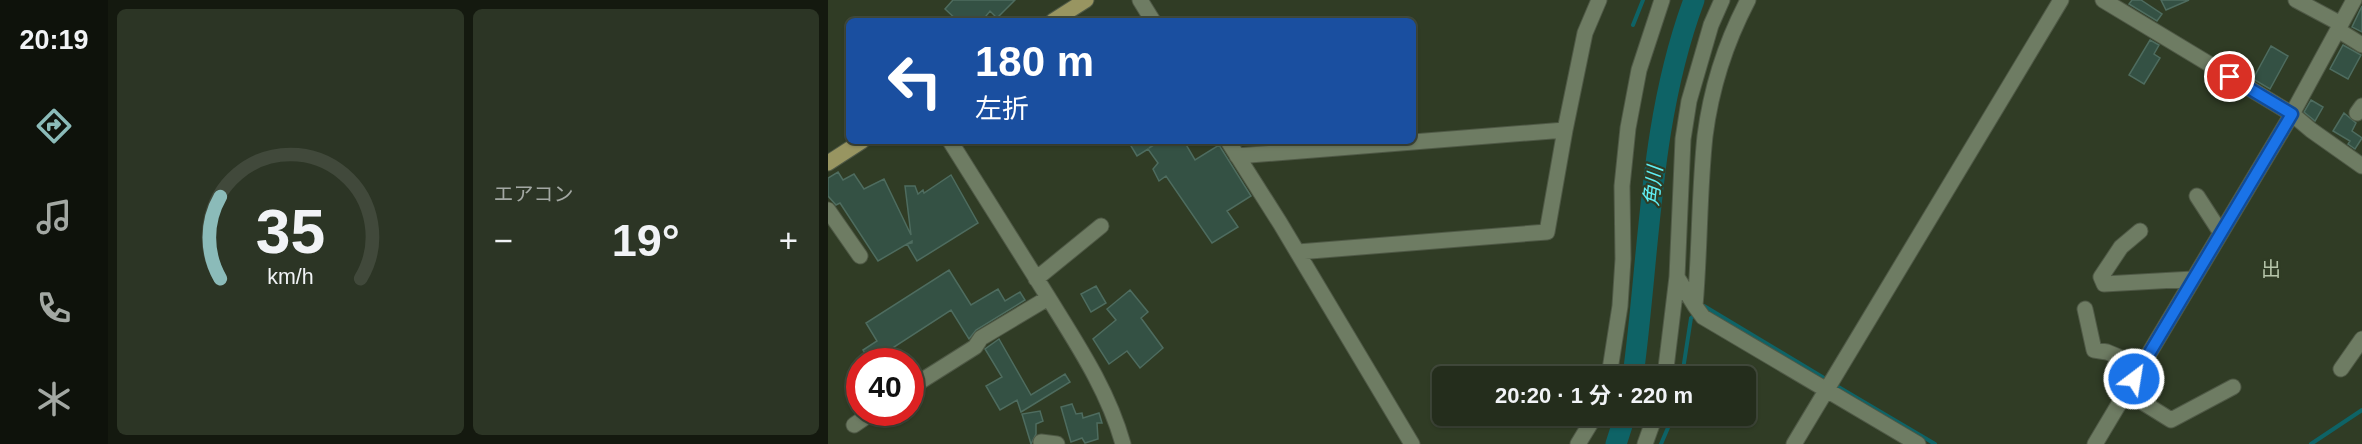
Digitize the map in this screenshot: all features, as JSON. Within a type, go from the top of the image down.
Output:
[{"type":"main road","points":[[1058,18],[1086,0]]},
{"type":"main road","points":[[828,163],[857,144]]},
{"type":"street","points":[[1140,0],[1151,18]]},
{"type":"street","points":[[1298,252],[1547,232],[1585,33],[1599,0]]},
{"type":"street","points":[[1610,366],[1620,306],[1623,259],[1622,186],[1628,128],[1639,70],[1662,0]]},
{"type":"street","points":[[1666,366],[1677,277],[1683,140],[1689,100],[1711,25],[1722,0]]},
{"type":"street","points":[[1695,306],[1705,135],[1715,83],[1736,23],[1748,0]]},
{"type":"street","points":[[1794,444],[2061,0]]},
{"type":"street","points":[[2103,0],[2121,4],[2292,114],[2362,166]]},
{"type":"street","points":[[2295,0],[2340,27],[2362,45]]},
{"type":"street","points":[[2095,444],[2292,114],[2354,0]]},
{"type":"street","points":[[1416,142],[1565,130]]},
{"type":"street","points":[[952,144],[1103,391],[1117,421],[1123,444]]},
{"type":"street","points":[[1230,144],[1298,252],[1412,444]]},
{"type":"street","points":[[1237,156],[1388,144]]},
{"type":"street","points":[[2197,196],[2221,232]]},
{"type":"street","points":[[828,210],[860,256]]},
{"type":"street","points":[[1036,279],[1101,226]]},
{"type":"street","points":[[2140,231],[2121,247],[2101,278],[2104,284],[2193,279]]},
{"type":"street","points":[[1677,277],[1702,318],[1918,444]]},
{"type":"street","points":[[924,379],[975,347],[981,338],[1048,298]]},
{"type":"street","points":[[2085,309],[2094,350],[2107,352],[2141,366]]},
{"type":"street","points":[[2341,369],[2362,339]]},
{"type":"street","points":[[2126,392],[2171,420],[2233,387]]},
{"type":"street","points":[[1578,444],[1589,426]]},
{"type":"street","points":[[1645,444],[1651,426]]},
{"type":"street","points":[[1041,442],[1057,444]]},
{"type":"building","points":[[953,0],[1015,0],[997,18],[990,11],[984,18],[955,18],[945,9]]},
{"type":"building","points":[[2132,0],[2141,0],[2162,14],[2157,21],[2129,4]]},
{"type":"building","points":[[2161,0],[2189,0],[2166,10]]},
{"type":"building","points":[[2362,6],[2362,32],[2352,27]]},
{"type":"building","points":[[2150,40],[2159,45],[2154,54],[2160,58],[2144,84],[2129,75]]},
{"type":"building","points":[[2343,45],[2361,55],[2348,79],[2330,69]]},
{"type":"building","points":[[2271,46],[2288,56],[2270,89],[2253,79]]},
{"type":"building","points":[[2311,100],[2323,107],[2315,121],[2304,112]]},
{"type":"building","points":[[2344,113],[2356,123],[2352,131],[2362,138],[2355,149],[2348,144],[2350,141],[2333,131]]},
{"type":"building","points":[[1130,144],[1155,144],[1149,148],[1155,144],[1186,144],[1195,160],[1219,145],[1251,196],[1227,211],[1238,227],[1212,243],[1166,176],[1159,181],[1153,169],[1158,163],[1148,149],[1137,156]]},
{"type":"building","points":[[838,172],[843,180],[854,174],[864,189],[884,179],[911,235],[905,186],[915,186],[918,194],[923,190],[924,193],[951,175],[978,223],[917,261],[907,244],[912,241],[878,261],[840,203],[836,205],[828,196],[828,178]]},
{"type":"building","points":[[949,270],[971,305],[998,289],[1005,301],[1020,292],[1025,300],[976,330],[969,339],[951,310],[893,348],[866,348],[877,341],[866,323]]},
{"type":"building","points":[[1096,286],[1106,303],[1091,312],[1081,294]]},
{"type":"building","points":[[1130,290],[1148,312],[1141,318],[1163,348],[1140,368],[1127,351],[1109,364],[1093,339],[1116,320],[1107,309]]},
{"type":"building","points":[[999,339],[1031,395],[1065,374],[1070,382],[1021,412],[1017,400],[1000,410],[986,386],[1002,377],[985,349]]},
{"type":"building","points":[[1072,404],[1076,414],[1082,413],[1083,418],[1099,413],[1102,423],[1097,423],[1098,439],[1085,443],[1082,438],[1071,442],[1061,407]]},
{"type":"building","points":[[1040,411],[1043,421],[1036,424],[1036,434],[1031,444],[1022,414]]},
{"type":"waterway","points":[[1633,25],[1643,0]]},
{"type":"waterway","name":"角川","points":[[1634,366],[1659,139],[1679,46],[1694,0]]},
{"type":"waterway","points":[[1702,309],[1704,306],[1829,381]]},
{"type":"waterway","points":[[1684,366],[1691,318],[1696,314]]},
{"type":"waterway","points":[[1835,385],[1935,444]]},
{"type":"waterway","points":[[2311,444],[2362,410]]},
{"type":"waterway","name":"角川","points":[[1616,444],[1622,426]]},
{"type":"waterway","points":[[1661,444],[1669,426]]},
{"type":"district","name":"出","points":[[2271,269]]},
{"type":"route","points":[[2134,379],[2292,114],[2230,77]]}]
